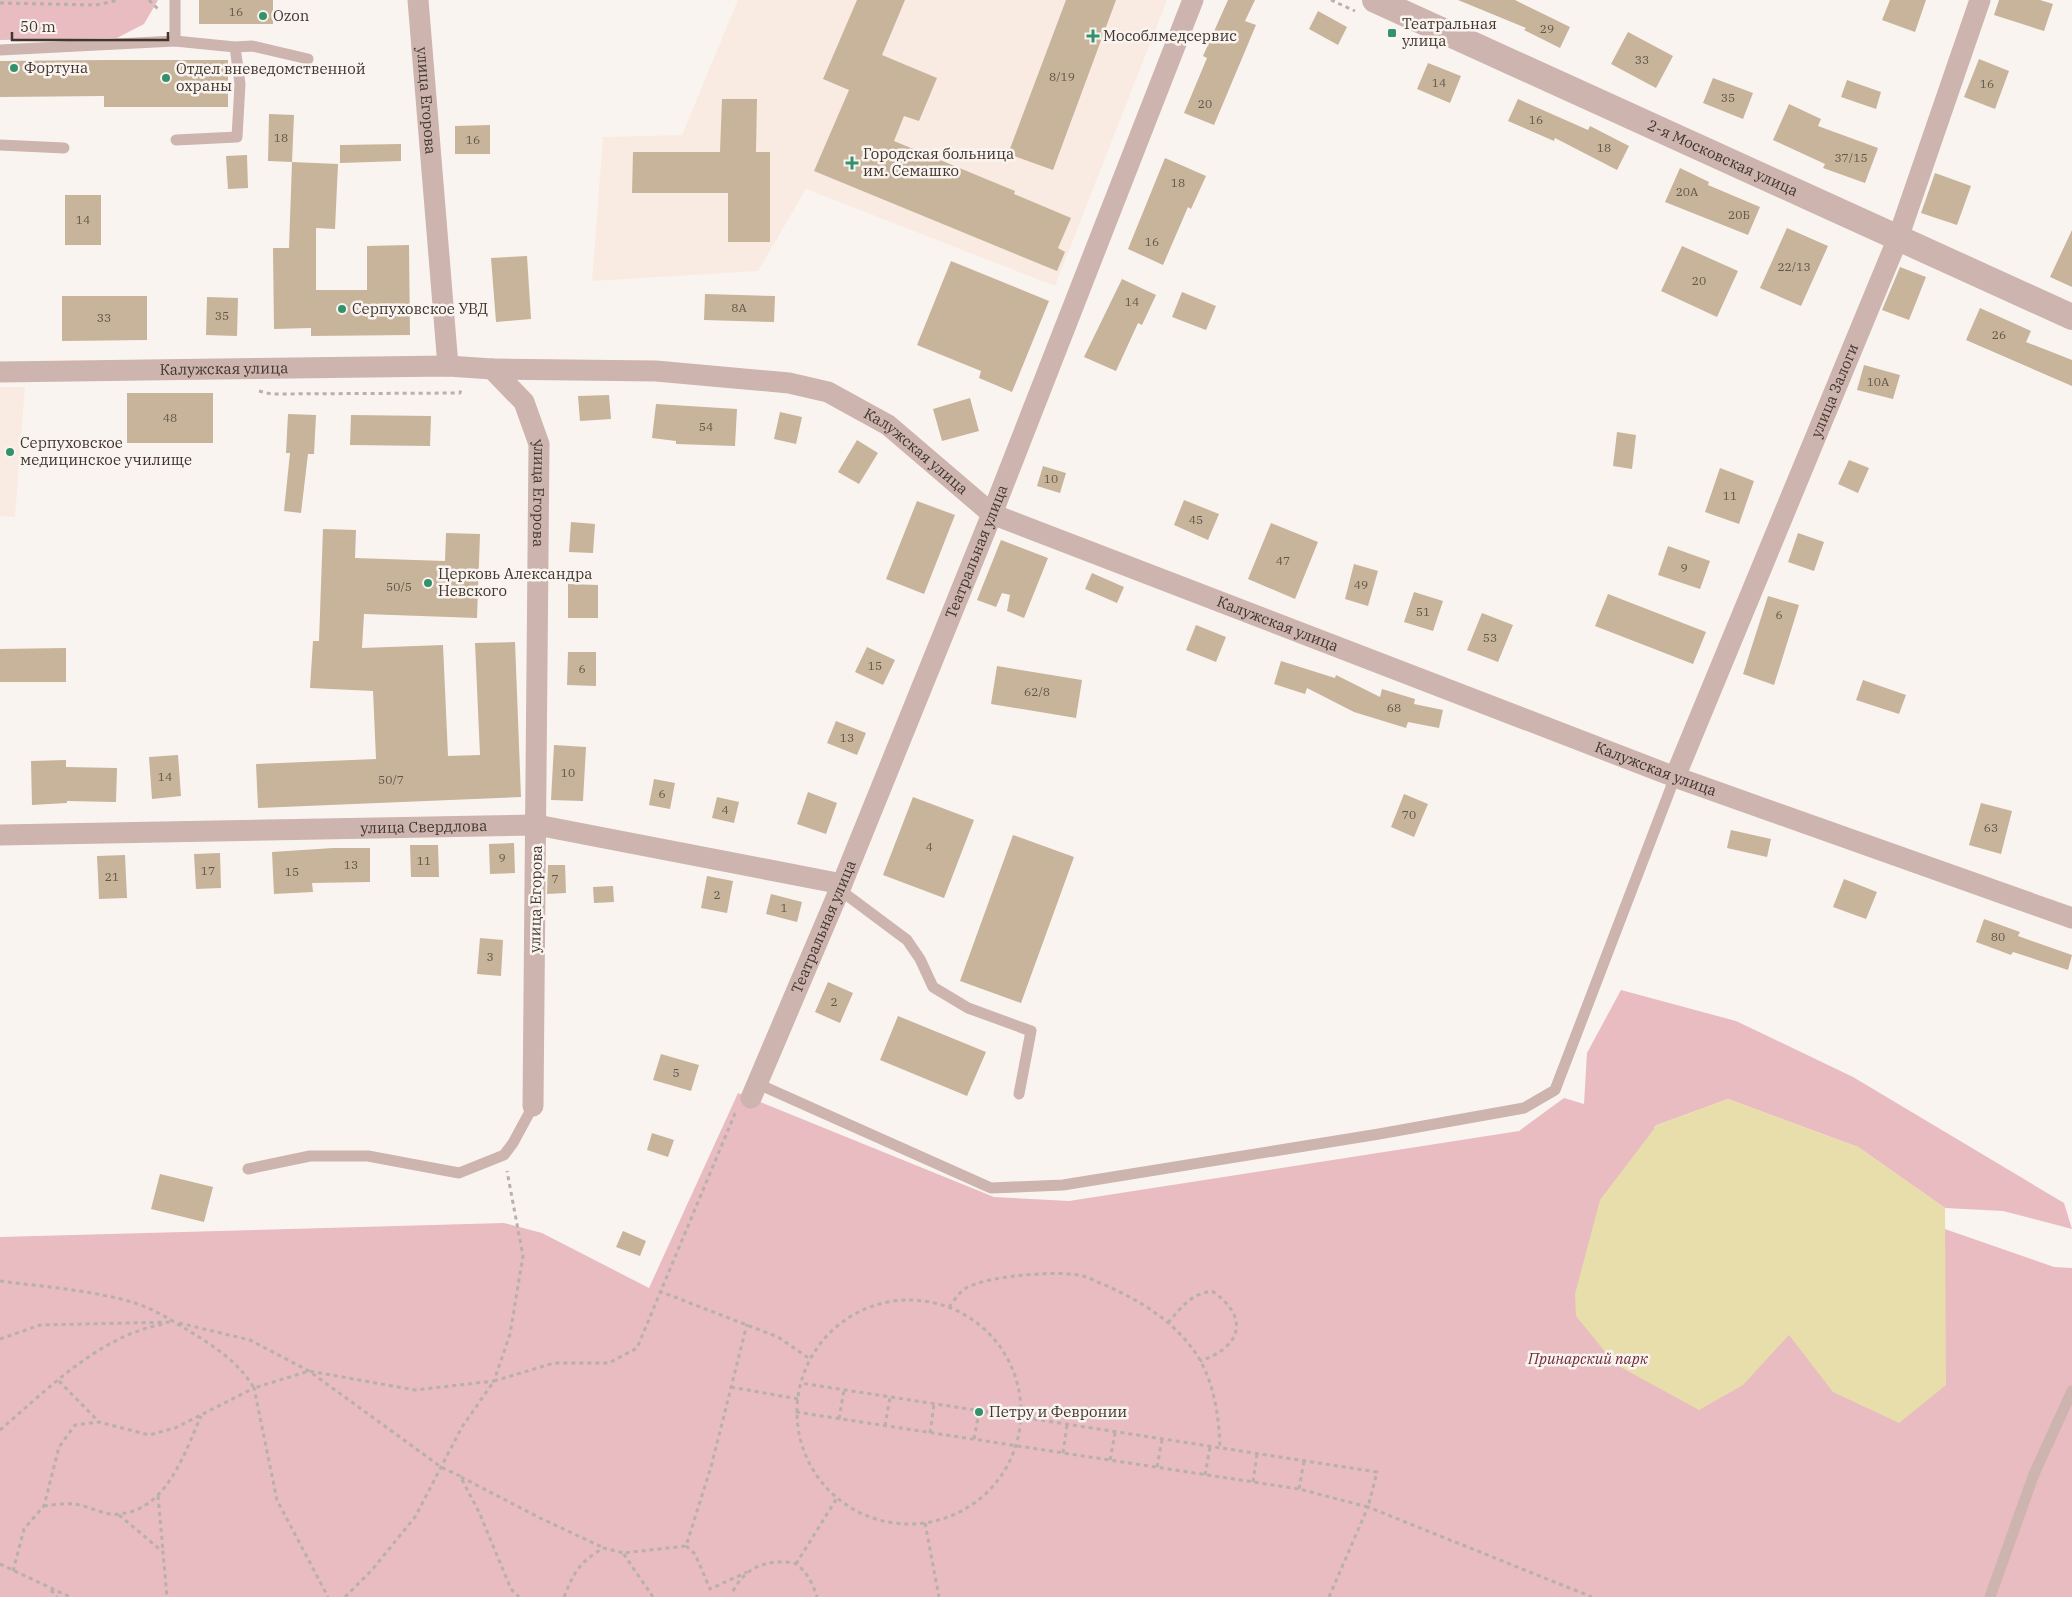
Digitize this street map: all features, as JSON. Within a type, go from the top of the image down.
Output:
[{"type":"street","name":"улица Егорова","points":[[418,0],[455,367]]},
{"type":"street","name":"Театральная улица","points":[[755,1091],[841,887],[992,514],[1193,0]]},
{"type":"street","name":"2-я Московская улица","points":[[1375,0],[2072,317]]},
{"type":"street","name":"улица Залоги","points":[[1675,777],[1898,238],[1980,0]]},
{"type":"street","name":"Калужская улица","points":[[0,372],[455,367]]},
{"type":"street","points":[[455,367],[492,369]]},
{"type":"street","name":"улица Егорова","points":[[492,369],[524,402],[539,444],[533,1106]]},
{"type":"street","name":"Калужская улица","points":[[492,369],[656,371],[789,384],[828,392],[888,425],[992,514],[1675,777],[2072,918]]},
{"type":"street","name":"улица Свердлова","points":[[0,835],[537,825],[841,887]]},
{"type":"lane","points":[[175,0],[175,41]]},
{"type":"lane","points":[[0,50],[175,41],[235,47],[252,46],[308,59]]},
{"type":"lane","points":[[176,140],[237,137],[240,84],[235,47]]},
{"type":"lane","points":[[0,145],[64,148]]},
{"type":"lane","points":[[755,1091],[991,1188],[1063,1186],[1524,1108],[1555,1090],[1675,777]]},
{"type":"lane","points":[[841,887],[907,940],[920,959],[933,987],[968,1008],[1032,1031],[1019,1094]]},
{"type":"lane","points":[[248,1170],[310,1156],[368,1156],[459,1173],[504,1156],[533,1106]]},
{"type":"lane","points":[[1990,1597],[2034,1474],[2072,1391]]},
{"type":"path","points":[[0,3],[96,5],[119,0]]},
{"type":"path","points":[[238,368],[244,387],[271,394],[460,393],[455,367]]},
{"type":"path","points":[[346,1597],[372,1570],[415,1517],[462,1428],[494,1381],[510,1334],[523,1256],[504,1156]]},
{"type":"path","points":[[949,1307],[963,1290],[1003,1277],[1039,1273],[1080,1275],[1118,1290],[1153,1310],[1168,1322],[1182,1335],[1200,1361],[1212,1390],[1219,1420],[1220,1448]]},
{"type":"path","points":[[0,1281],[88,1292],[136,1304],[174,1322],[218,1349],[243,1370],[254,1388],[277,1500],[328,1597]]},
{"type":"path","points":[[13,1571],[24,1529],[44,1506],[59,1447],[75,1425],[99,1422],[149,1435],[175,1428],[254,1388],[310,1371],[415,1390],[494,1381],[554,1363],[609,1363],[637,1348],[659,1291],[778,1337],[810,1359]]},
{"type":"path","points":[[1168,1322],[1188,1300],[1202,1293],[1212,1291],[1223,1298],[1233,1310],[1238,1325],[1235,1338],[1225,1349],[1212,1357],[1200,1361]]},
{"type":"path","points":[[925,1300],[949,1307],[988,1331],[1008,1359],[1020,1392],[1021,1418],[1016,1446],[1000,1478],[978,1500],[952,1516],[925,1523],[892,1523],[862,1514],[837,1498],[816,1476],[802,1448],[796,1412],[800,1383],[810,1359],[829,1333],[857,1312],[890,1301],[925,1300]]},
{"type":"path","points":[[0,1430],[59,1380],[119,1338],[144,1327],[174,1322]]},
{"type":"path","points":[[0,1338],[40,1324],[174,1322],[250,1340],[310,1371],[441,1467],[540,1518],[604,1548],[623,1553],[686,1546],[695,1554],[710,1589],[761,1564],[773,1562],[796,1564],[808,1577],[817,1597]]},
{"type":"path","points":[[686,1546],[698,1512],[748,1324]]},
{"type":"path","points":[[59,1380],[99,1422]]},
{"type":"path","points":[[800,1383],[1068,1426],[1377,1472],[1368,1507],[1329,1597]]},
{"type":"path","points":[[731,1387],[798,1399]]},
{"type":"path","points":[[839,1419],[844,1390]]},
{"type":"path","points":[[884,1426],[890,1397]]},
{"type":"path","points":[[930,1433],[934,1404]]},
{"type":"path","points":[[796,1412],[1299,1489],[1368,1507],[1592,1597]]},
{"type":"path","points":[[974,1440],[979,1412]]},
{"type":"path","points":[[118,1515],[140,1509],[158,1496],[179,1466],[201,1415]]},
{"type":"path","points":[[1063,1453],[1068,1426]]},
{"type":"path","points":[[1110,1460],[1115,1433]]},
{"type":"path","points":[[1157,1467],[1162,1440]]},
{"type":"path","points":[[1205,1475],[1210,1447]]},
{"type":"path","points":[[1253,1482],[1257,1454]]},
{"type":"path","points":[[1299,1489],[1304,1461]]},
{"type":"path","points":[[460,1476],[479,1512],[511,1589],[519,1597]]},
{"type":"path","points":[[158,1496],[167,1597]]},
{"type":"path","points":[[796,1564],[837,1498]]},
{"type":"path","points":[[44,1506],[74,1504],[118,1515],[163,1552]]},
{"type":"path","points":[[925,1523],[939,1597]]},
{"type":"path","points":[[564,1597],[570,1582],[586,1558],[604,1548]]},
{"type":"path","points":[[623,1553],[653,1597]]},
{"type":"path","points":[[0,1564],[70,1597]]},
{"type":"path","points":[[733,1591],[750,1570]]},
{"type":"path","points":[[50,1589],[57,1597]]},
{"type":"shaded area","name":"Городская больница им. Семашко","points":[[738,0],[1167,0],[1055,286],[806,189],[758,271],[592,281],[603,137],[682,135]]},
{"type":"shaded area","name":"Серпуховское медицинское училище","points":[[0,387],[25,387],[15,517],[0,516]]},
{"type":"shaded area","points":[[1728,1099],[1858,1147],[1945,1208],[1946,1385],[1899,1423],[1833,1392],[1789,1335],[1743,1385],[1699,1410],[1615,1364],[1576,1316],[1575,1294],[1600,1200],[1657,1125]]},
{"type":"green space","points":[[0,0],[158,0],[144,24],[117,38],[0,40]]},
{"type":"green space","name":"Принарский парк","points":[[1621,990],[1736,1021],[1853,1077],[2064,1203],[2072,1229],[2003,1211],[1945,1208],[1858,1147],[1728,1099],[1657,1125],[1654,1128],[2054,1267],[2072,1268],[2072,1597],[0,1597],[0,1237],[504,1223],[542,1233],[649,1288],[738,1093],[994,1197],[1069,1201],[1519,1131],[1564,1098],[1584,1104],[1587,1053]]},
{"type":"building","points":[[199,0],[273,0],[273,24],[199,24]]},
{"type":"building","points":[[857,0],[905,0],[882,55],[937,78],[919,121],[904,116],[894,141],[1015,191],[1014,194],[1071,218],[1058,248],[1065,252],[1057,271],[814,171],[849,90],[823,79]]},
{"type":"building","points":[[1066,0],[1116,0],[1053,170],[1008,154]]},
{"type":"building","points":[[1228,0],[1255,0],[1245,21],[1256,25],[1214,125],[1184,113],[1207,58],[1203,56]]},
{"type":"building","points":[[1458,0],[1515,0],[1570,27],[1560,48],[1524,30],[1526,28]]},
{"type":"building","points":[[1890,0],[1926,0],[1915,32],[1882,20]]},
{"type":"building","points":[[1999,0],[2040,0],[2053,4],[2044,31],[1994,15]]},
{"type":"building","points":[[1318,11],[1347,27],[1338,45],[1309,29]]},
{"type":"building","points":[[1628,32],[1673,56],[1656,88],[1611,64]]},
{"type":"building","points":[[1979,59],[2009,71],[1995,109],[1964,97]]},
{"type":"building","name":"Отдел вневедомственной охраны","points":[[228,60],[228,107],[104,107],[104,96],[0,97],[0,61]]},
{"type":"building","points":[[1428,63],[1461,76],[1450,103],[1417,89]]},
{"type":"building","points":[[1713,78],[1753,93],[1743,119],[1703,103]]},
{"type":"building","points":[[1847,80],[1881,92],[1876,109],[1841,97]]},
{"type":"building","points":[[722,99],[757,99],[756,152],[770,152],[770,242],[728,242],[728,193],[632,193],[633,152],[720,152]]},
{"type":"building","points":[[1518,99],[1588,130],[1590,126],[1629,146],[1617,170],[1555,138],[1554,141],[1508,121]]},
{"type":"building","points":[[1789,104],[1821,119],[1818,126],[1878,148],[1865,183],[1823,168],[1825,164],[1773,140]]},
{"type":"building","points":[[269,114],[294,115],[292,162],[268,161]]},
{"type":"building","points":[[490,125],[490,154],[455,154],[455,126]]},
{"type":"building","points":[[401,144],[401,161],[340,163],[340,145]]},
{"type":"building","points":[[247,155],[248,188],[228,189],[226,156]]},
{"type":"building","points":[[1165,158],[1206,176],[1191,209],[1188,207],[1163,265],[1128,249]]},
{"type":"building","name":"Серпуховское УВД","points":[[292,162],[338,164],[335,229],[316,228],[316,290],[367,290],[367,246],[409,245],[410,335],[311,336],[311,328],[274,329],[273,248],[289,248]]},
{"type":"building","points":[[1680,168],[1709,182],[1708,185],[1760,207],[1748,235],[1665,202]]},
{"type":"building","points":[[1935,173],[1971,186],[1957,225],[1921,213]]},
{"type":"building","points":[[65,195],[101,195],[101,245],[65,245]]},
{"type":"building","points":[[1787,228],[1828,246],[1801,306],[1760,288]]},
{"type":"building","points":[[2072,230],[2072,287],[2050,277]]},
{"type":"building","points":[[1682,246],[1738,271],[1717,317],[1661,291]]},
{"type":"building","points":[[527,256],[531,319],[496,322],[491,258]]},
{"type":"building","points":[[951,261],[1049,301],[1012,392],[979,378],[981,371],[917,345]]},
{"type":"building","points":[[1900,267],[1926,277],[1909,320],[1882,310]]},
{"type":"building","points":[[1122,279],[1156,295],[1142,325],[1138,323],[1116,371],[1084,357]]},
{"type":"building","points":[[1182,292],[1216,306],[1206,330],[1172,317]]},
{"type":"building","points":[[705,294],[775,296],[774,322],[704,320]]},
{"type":"building","points":[[62,296],[147,296],[147,340],[62,341]]},
{"type":"building","points":[[207,297],[238,298],[237,336],[206,335]]},
{"type":"building","points":[[1980,308],[2031,331],[2026,342],[2072,360],[2072,386],[1966,340]]},
{"type":"building","points":[[1864,365],[1900,375],[1893,399],[1857,390]]},
{"type":"building","points":[[127,393],[213,393],[213,443],[127,443]]},
{"type":"building","points":[[609,395],[611,419],[580,421],[578,396]]},
{"type":"building","points":[[970,398],[979,431],[942,441],[933,409]]},
{"type":"building","points":[[656,404],[737,409],[735,446],[676,444],[676,441],[652,438]]},
{"type":"building","points":[[780,412],[802,417],[796,444],[774,439]]},
{"type":"building","points":[[288,414],[316,415],[314,454],[308,454],[301,513],[284,511],[290,453],[286,453]]},
{"type":"building","points":[[351,415],[431,416],[430,446],[350,445]]},
{"type":"building","points":[[1617,432],[1636,435],[1632,469],[1613,466]]},
{"type":"building","points":[[857,440],[878,453],[859,484],[838,472]]},
{"type":"building","points":[[1849,460],[1869,468],[1858,493],[1838,484]]},
{"type":"building","points":[[1043,466],[1066,473],[1060,493],[1037,486]]},
{"type":"building","points":[[1720,468],[1754,481],[1739,524],[1705,512]]},
{"type":"building","points":[[1184,500],[1219,514],[1208,540],[1174,525]]},
{"type":"building","points":[[917,501],[955,515],[924,594],[886,579]]},
{"type":"building","points":[[571,522],[595,524],[593,553],[569,552]]},
{"type":"building","points":[[1271,523],[1318,542],[1295,599],[1248,579]]},
{"type":"building","points":[[323,529],[356,530],[355,558],[445,561],[446,533],[480,534],[477,618],[364,614],[362,648],[443,645],[448,756],[480,755],[475,643],[515,642],[521,797],[258,808],[256,764],[376,759],[373,691],[310,688],[313,641],[319,641]]},
{"type":"building","points":[[1798,533],[1824,542],[1814,571],[1788,562]]},
{"type":"building","points":[[1001,540],[1048,558],[1024,618],[1007,611],[1010,595],[1002,593],[996,607],[977,600]]},
{"type":"building","points":[[1668,546],[1710,561],[1700,589],[1658,575]]},
{"type":"building","points":[[1354,564],[1378,571],[1368,606],[1345,599]]},
{"type":"building","points":[[1092,573],[1124,587],[1117,603],[1085,589]]},
{"type":"building","points":[[568,584],[598,585],[598,618],[568,618]]},
{"type":"building","points":[[1414,592],[1443,601],[1433,631],[1404,622]]},
{"type":"building","points":[[1608,594],[1706,632],[1693,664],[1595,626]]},
{"type":"building","points":[[1768,596],[1799,605],[1774,685],[1743,674]]},
{"type":"building","points":[[1482,613],[1513,625],[1498,662],[1467,650]]},
{"type":"building","points":[[1196,625],[1226,637],[1216,662],[1186,650]]},
{"type":"building","points":[[867,647],[895,660],[883,685],[855,672]]},
{"type":"building","points":[[66,648],[66,682],[0,682],[0,649]]},
{"type":"building","points":[[568,652],[596,652],[596,686],[567,685]]},
{"type":"building","points":[[1281,661],[1335,678],[1336,675],[1380,697],[1382,689],[1415,699],[1414,704],[1443,710],[1439,728],[1408,722],[1406,728],[1354,712],[1307,688],[1305,694],[1274,684]]},
{"type":"building","points":[[997,666],[1082,680],[1076,718],[991,704]]},
{"type":"building","points":[[1863,680],[1906,695],[1899,714],[1856,700]]},
{"type":"building","points":[[836,721],[866,733],[857,755],[827,743]]},
{"type":"building","points":[[554,745],[586,747],[583,801],[551,800]]},
{"type":"building","points":[[178,755],[181,796],[152,799],[149,757]]},
{"type":"building","points":[[66,760],[66,767],[117,768],[116,802],[67,801],[67,803],[32,805],[31,761]]},
{"type":"building","points":[[654,779],[675,783],[670,809],[649,805]]},
{"type":"building","points":[[808,792],[837,803],[826,834],[797,824]]},
{"type":"building","points":[[1404,794],[1428,804],[1414,837],[1391,827]]},
{"type":"building","points":[[717,797],[739,802],[734,823],[712,818]]},
{"type":"building","points":[[913,797],[974,820],[944,898],[883,875]]},
{"type":"building","points":[[1981,803],[2012,811],[2001,854],[1969,845]]},
{"type":"building","points":[[1731,830],[1771,839],[1767,857],[1727,848]]},
{"type":"building","points":[[1013,835],[1074,857],[1021,1003],[960,981]]},
{"type":"building","points":[[514,843],[515,873],[490,874],[489,844]]},
{"type":"building","points":[[410,845],[438,845],[439,877],[411,877]]},
{"type":"building","points":[[333,848],[370,848],[370,882],[312,883],[313,892],[274,894],[272,852]]},
{"type":"building","points":[[220,853],[221,888],[196,889],[194,854]]},
{"type":"building","points":[[125,855],[127,898],[99,899],[97,856]]},
{"type":"building","points":[[548,865],[565,865],[566,893],[547,894]]},
{"type":"building","points":[[707,876],[733,881],[727,913],[701,908]]},
{"type":"building","points":[[1844,879],[1877,892],[1866,919],[1833,907]]},
{"type":"building","points":[[613,886],[614,902],[594,903],[593,887]]},
{"type":"building","points":[[771,894],[802,902],[797,922],[766,914]]},
{"type":"building","points":[[1984,919],[2020,932],[2018,936],[2072,955],[2068,970],[2013,952],[2011,955],[1976,942]]},
{"type":"building","points":[[480,938],[503,940],[501,976],[477,974]]},
{"type":"building","points":[[828,982],[853,993],[840,1023],[815,1012]]},
{"type":"building","points":[[898,1016],[986,1052],[967,1096],[880,1060]]},
{"type":"building","points":[[661,1054],[699,1065],[691,1091],[653,1080]]},
{"type":"building","points":[[652,1133],[674,1140],[668,1157],[647,1150]]},
{"type":"building","points":[[160,1174],[213,1187],[204,1222],[151,1209]]},
{"type":"building","points":[[623,1231],[646,1241],[640,1256],[616,1247]]},
{"type":"place","name":"Ozon","points":[[263,16]]},
{"type":"place","name":"Театральная улица","points":[[1392,33]]},
{"type":"place","name":"Мособлмедсервис","points":[[1093,36]]},
{"type":"place","name":"Фортуна","points":[[14,68]]},
{"type":"place","name":"Отдел вневедомственной охраны","points":[[166,78]]},
{"type":"place","name":"Городская больница им. Семашко","points":[[852,163]]},
{"type":"place","name":"Серпуховское УВД","points":[[342,309]]},
{"type":"place","name":"Серпуховское медицинское училище","points":[[10,452]]},
{"type":"place","name":"Церковь Александра Невского","points":[[428,583]]},
{"type":"place","name":"Петру и Февронии","points":[[979,1412]]}]
